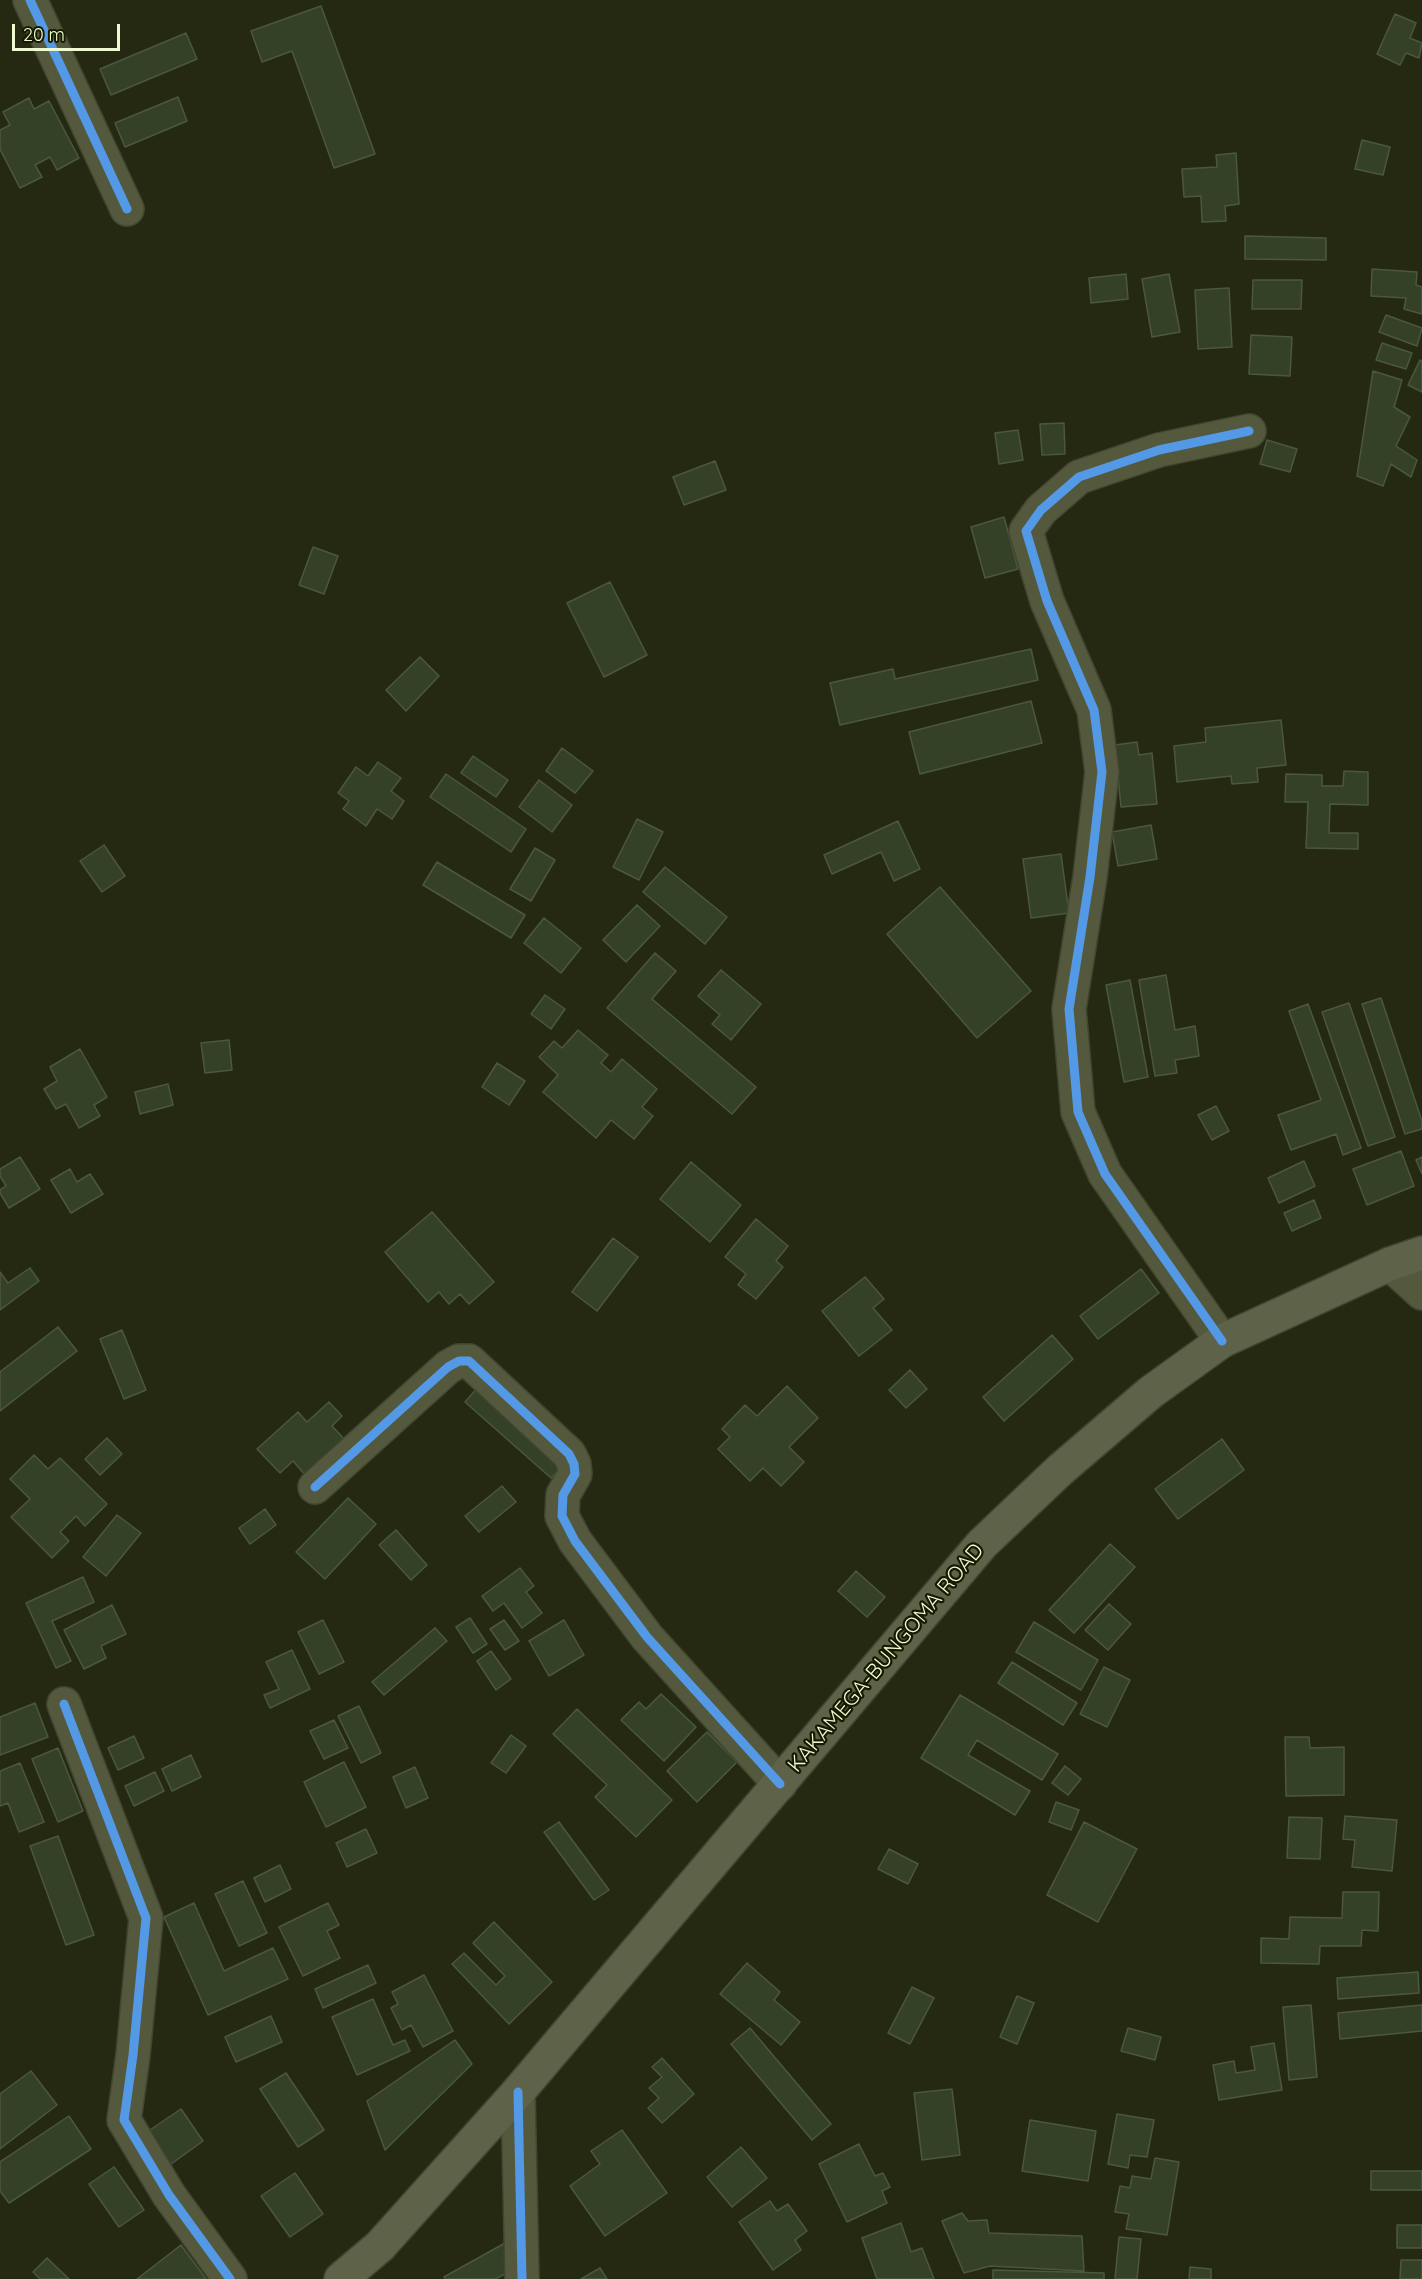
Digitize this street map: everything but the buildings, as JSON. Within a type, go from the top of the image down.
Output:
[{"type":"main road","name":"KAKAMEGA-BUNGOMA ROAD","points":[[341,2279],[380,2246],[518,2092],[982,1545],[1060,1470],[1151,1392],[1222,1341],[1390,1264],[1422,1253]]},
{"type":"street","points":[[30,0],[128,209]]},
{"type":"street","points":[[1222,1341],[1105,1174],[1078,1112],[1069,1009],[1090,877],[1102,772],[1094,710],[1047,601],[1026,531],[1041,510],[1079,477],[1159,450],[1249,431]]},
{"type":"street","points":[[1390,1264],[1422,1293]]},
{"type":"street","points":[[315,1487],[448,1367],[459,1361],[470,1361],[569,1454],[574,1464],[575,1474],[563,1495],[562,1516],[575,1541],[647,1637],[780,1784]]},
{"type":"street","points":[[64,1704],[146,1918],[133,2055],[124,2120],[169,2195],[230,2279]]},
{"type":"street","points":[[518,2092],[522,2279]]},
{"type":"cycle path","points":[[30,0],[127,209]]},
{"type":"cycle path","points":[[1222,1341],[1105,1174],[1078,1112],[1069,1009],[1090,877],[1102,772],[1094,710],[1047,601],[1026,531],[1041,510],[1079,477],[1159,450],[1249,431]]},
{"type":"cycle path","points":[[315,1487],[448,1367],[459,1361],[469,1361],[569,1454],[574,1464],[575,1474],[563,1495],[562,1516],[575,1541],[647,1637],[780,1784]]},
{"type":"cycle path","points":[[64,1704],[146,1918],[133,2055],[124,2120],[169,2195],[230,2279]]},
{"type":"cycle path","points":[[518,2092],[522,2279]]}]
